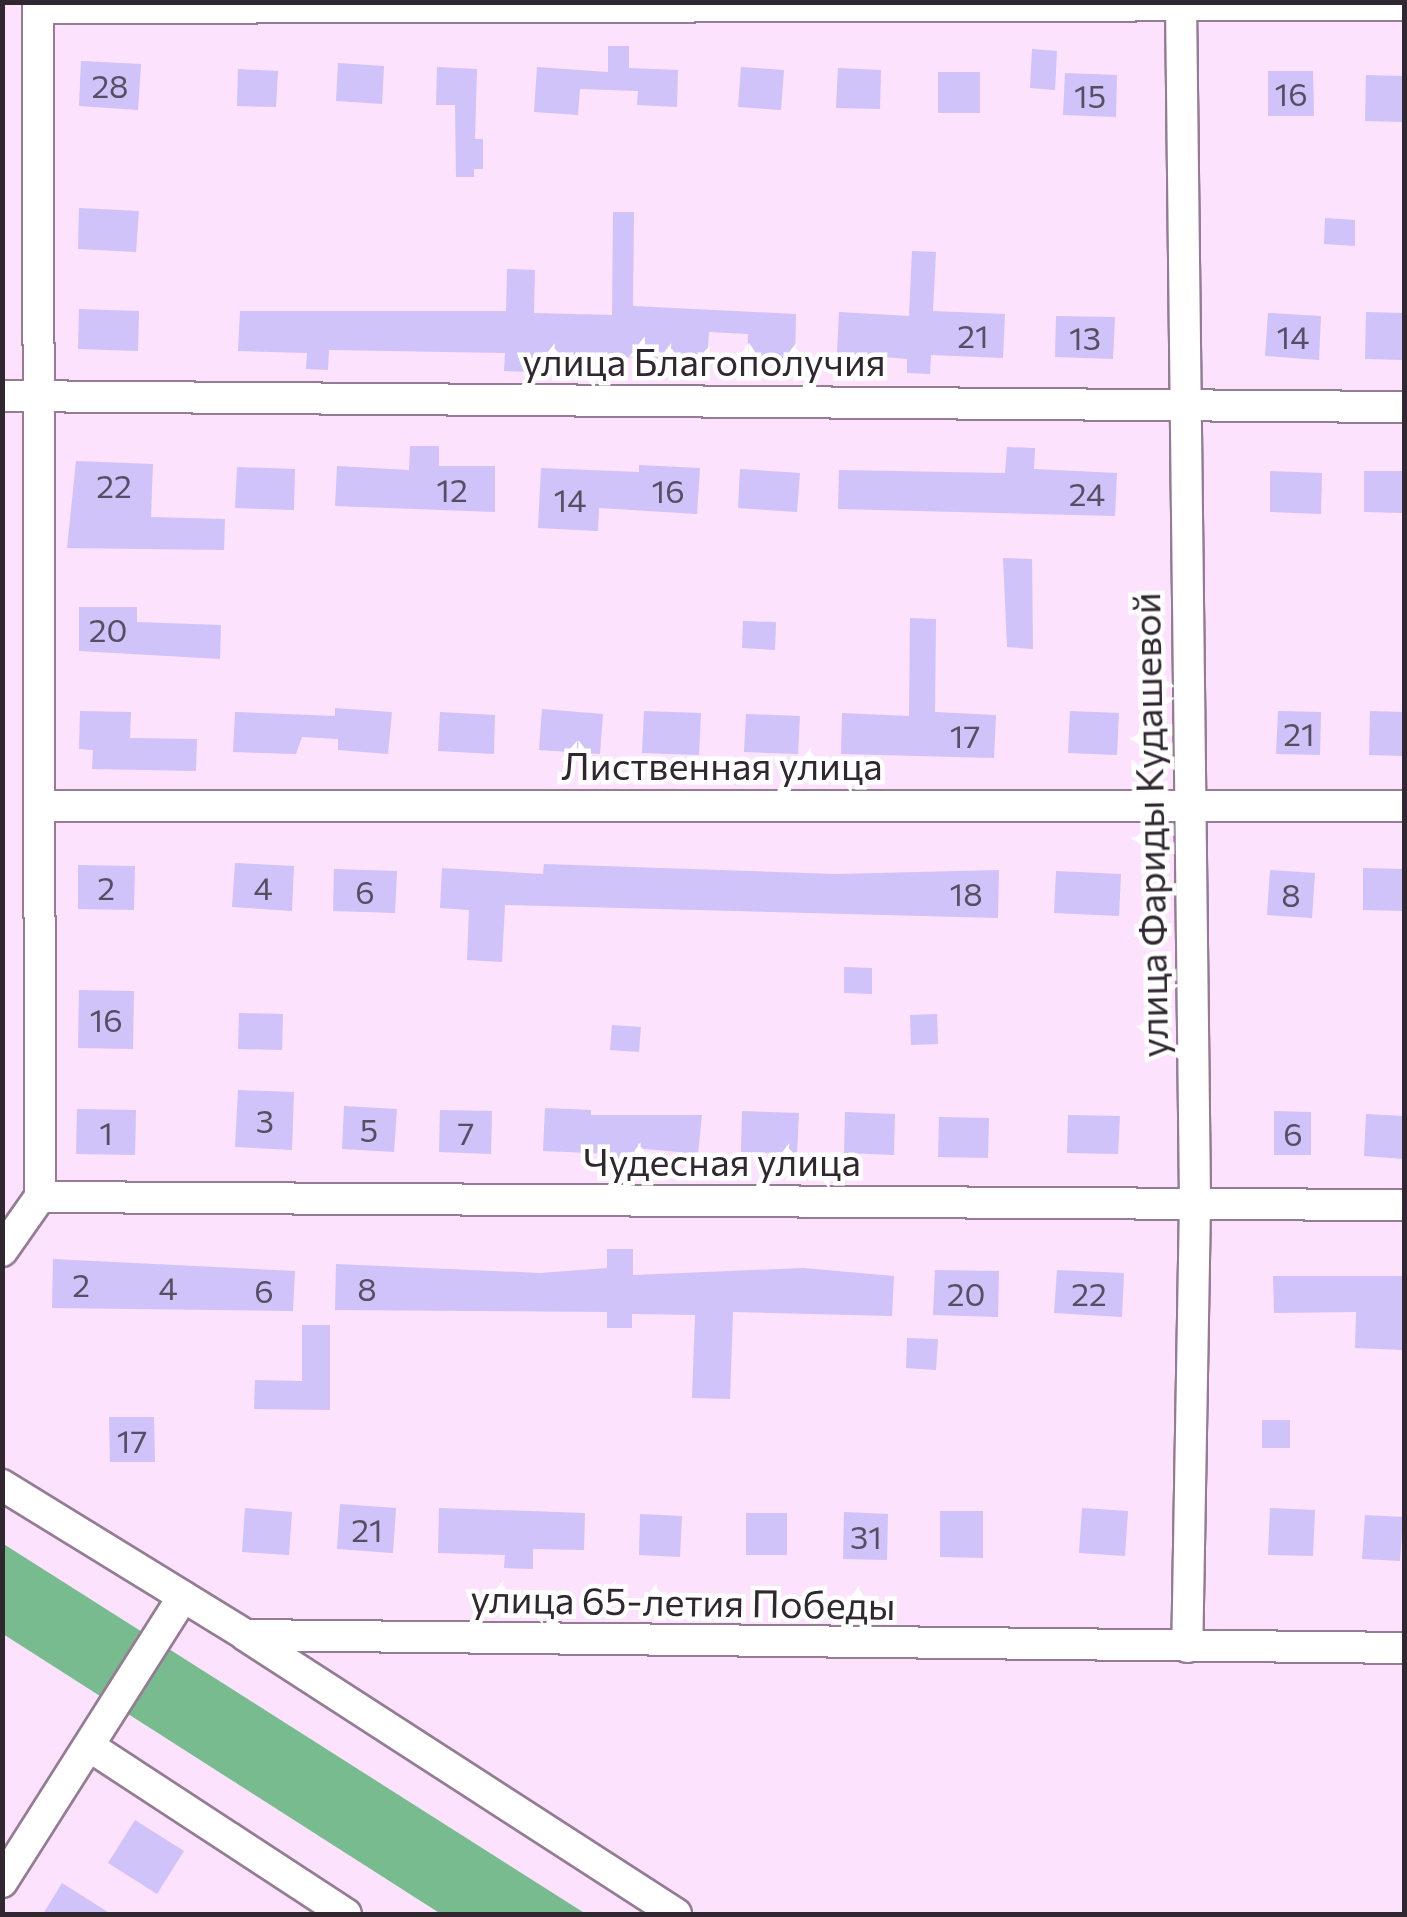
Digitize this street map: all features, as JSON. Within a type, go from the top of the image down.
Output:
[{"type":"street","name":"улица Фариды Кудашевой","points":[[1181,3],[1194,1204],[1186,1647]]},
{"type":"street","points":[[2,1251],[40,1197],[38,5],[1404,5]]},
{"type":"street","name":"улица Благополучия","points":[[2,396],[1404,407]]},
{"type":"street","name":"Лиственная улица","points":[[40,806],[1404,806]]},
{"type":"street","name":"Чудесная улица","points":[[40,1197],[1404,1205]]},
{"type":"street","points":[[2,1486],[246,1636],[676,1914]]},
{"type":"street","points":[[2,1882],[183,1597]]},
{"type":"street","name":"улица 65-летия Победы","points":[[246,1636],[1404,1648]]},
{"type":"street","points":[[89,1746],[346,1914]]},
{"type":"green space","points":[[2,1543],[586,1914],[441,1914],[3,1634]]},
{"type":"building","points":[[608,46],[629,46],[629,68],[678,70],[677,107],[637,105],[638,91],[580,89],[578,115],[534,112],[537,67],[608,72]]},
{"type":"building","points":[[1032,49],[1057,51],[1055,90],[1030,88]]},
{"type":"building","points":[[81,61],[141,64],[138,110],[79,106]]},
{"type":"building","points":[[338,63],[384,66],[382,104],[336,101]]},
{"type":"building","points":[[437,67],[477,69],[475,139],[483,139],[483,169],[474,169],[474,177],[456,177],[455,105],[436,105]]},
{"type":"building","points":[[741,67],[784,70],[781,110],[738,107]]},
{"type":"building","points":[[838,68],[881,70],[880,109],[836,108]]},
{"type":"building","points":[[238,69],[278,71],[276,107],[237,106]]},
{"type":"building","points":[[1268,71],[1313,71],[1314,116],[1268,116]]},
{"type":"building","points":[[938,72],[980,72],[980,113],[938,113]]},
{"type":"building","points":[[1065,73],[1117,75],[1116,117],[1063,115]]},
{"type":"building","points":[[1366,75],[1404,76],[1404,122],[1365,121]]},
{"type":"building","points":[[79,208],[139,211],[136,252],[78,249]]},
{"type":"building","points":[[613,212],[634,212],[633,306],[796,314],[795,361],[747,359],[748,334],[709,332],[707,360],[533,354],[532,372],[504,371],[505,353],[329,350],[328,370],[306,369],[307,353],[238,351],[240,311],[506,311],[507,269],[535,270],[534,313],[612,315]]},
{"type":"building","points":[[1325,218],[1355,220],[1355,246],[1324,244]]},
{"type":"building","points":[[912,251],[936,252],[933,311],[1005,314],[1003,358],[931,355],[930,374],[907,373],[907,359],[837,353],[839,312],[909,316]]},
{"type":"building","points":[[79,309],[139,311],[138,351],[78,349]]},
{"type":"building","points":[[1366,312],[1404,313],[1404,360],[1365,359]]},
{"type":"building","points":[[1268,313],[1321,316],[1319,360],[1265,356]]},
{"type":"building","points":[[1056,316],[1115,317],[1113,359],[1055,357]]},
{"type":"building","points":[[410,446],[439,446],[439,466],[495,466],[495,512],[335,506],[337,466],[409,470]]},
{"type":"building","points":[[1007,447],[1035,448],[1034,469],[1117,473],[1115,516],[838,509],[839,470],[1005,473]]},
{"type":"building","points":[[76,461],[153,464],[151,517],[225,519],[224,550],[67,548]]},
{"type":"building","points":[[639,465],[700,468],[697,514],[599,508],[598,531],[538,528],[541,468],[639,472]]},
{"type":"building","points":[[237,467],[295,469],[294,510],[235,508]]},
{"type":"building","points":[[740,469],[800,473],[797,512],[738,508]]},
{"type":"building","points":[[1270,471],[1322,473],[1321,514],[1270,512]]},
{"type":"building","points":[[1364,471],[1404,471],[1404,513],[1364,512]]},
{"type":"building","points":[[1003,558],[1032,559],[1033,649],[1007,647]]},
{"type":"building","points":[[79,607],[137,607],[137,622],[221,625],[220,659],[79,651]]},
{"type":"building","points":[[910,618],[936,619],[935,712],[996,715],[994,758],[841,754],[842,713],[909,716]]},
{"type":"building","points":[[743,621],[776,622],[775,650],[742,648]]},
{"type":"building","points":[[335,708],[392,712],[388,754],[338,750],[338,739],[302,737],[296,754],[233,752],[235,712],[335,716]]},
{"type":"building","points":[[542,709],[603,714],[600,754],[539,750]]},
{"type":"building","points":[[80,711],[131,712],[130,738],[197,739],[196,771],[92,769],[93,750],[79,749]]},
{"type":"building","points":[[644,711],[701,713],[699,755],[642,753]]},
{"type":"building","points":[[1070,711],[1119,713],[1117,755],[1068,753]]},
{"type":"building","points":[[1278,711],[1321,712],[1320,755],[1276,754]]},
{"type":"building","points":[[1370,711],[1404,712],[1404,756],[1369,755]]},
{"type":"building","points":[[440,712],[495,715],[494,754],[438,751]]},
{"type":"building","points":[[746,714],[800,716],[798,754],[744,752]]},
{"type":"building","points":[[235,863],[294,866],[292,911],[232,907]]},
{"type":"building","points":[[544,864],[837,874],[999,870],[998,918],[505,905],[502,962],[467,960],[469,910],[440,908],[442,868],[543,874]]},
{"type":"building","points":[[78,865],[135,866],[134,910],[78,909]]},
{"type":"building","points":[[1363,868],[1404,869],[1404,911],[1363,910]]},
{"type":"building","points":[[334,869],[397,871],[395,913],[333,911]]},
{"type":"building","points":[[1270,870],[1315,873],[1312,918],[1267,915]]},
{"type":"building","points":[[1056,871],[1121,874],[1119,916],[1054,913]]},
{"type":"building","points":[[844,967],[872,968],[872,994],[844,993]]},
{"type":"building","points":[[79,990],[134,991],[133,1049],[78,1048]]},
{"type":"building","points":[[239,1013],[283,1014],[282,1050],[238,1049]]},
{"type":"building","points":[[937,1014],[938,1044],[911,1045],[910,1015]]},
{"type":"building","points":[[612,1025],[641,1027],[639,1052],[610,1050]]},
{"type":"building","points":[[238,1090],[294,1092],[292,1150],[235,1147]]},
{"type":"building","points":[[344,1106],[397,1109],[394,1152],[342,1149]]},
{"type":"building","points":[[545,1108],[591,1110],[591,1115],[702,1115],[698,1154],[636,1148],[636,1170],[611,1170],[611,1154],[543,1151]]},
{"type":"building","points":[[77,1109],[136,1110],[135,1155],[76,1154]]},
{"type":"building","points":[[440,1110],[492,1111],[491,1154],[439,1152]]},
{"type":"building","points":[[742,1111],[799,1113],[797,1154],[741,1152]]},
{"type":"building","points":[[1274,1111],[1311,1112],[1311,1155],[1274,1155]]},
{"type":"building","points":[[845,1112],[895,1114],[894,1155],[844,1153]]},
{"type":"building","points":[[1366,1114],[1404,1116],[1404,1159],[1364,1156]]},
{"type":"building","points":[[1068,1115],[1120,1116],[1118,1154],[1067,1153]]},
{"type":"building","points":[[939,1117],[989,1118],[988,1158],[938,1157]]},
{"type":"building","points":[[607,1249],[633,1249],[633,1275],[803,1268],[894,1276],[892,1316],[733,1312],[730,1399],[692,1398],[695,1315],[632,1314],[632,1328],[607,1328],[607,1312],[335,1310],[336,1264],[540,1273],[607,1268]]},
{"type":"building","points":[[53,1259],[295,1271],[293,1311],[52,1308]]},
{"type":"building","points":[[935,1270],[999,1271],[998,1317],[933,1315]]},
{"type":"building","points":[[1057,1270],[1124,1273],[1122,1317],[1054,1313]]},
{"type":"building","points":[[1273,1276],[1404,1276],[1404,1350],[1355,1348],[1356,1312],[1274,1313]]},
{"type":"building","points":[[302,1325],[330,1325],[330,1410],[254,1409],[255,1380],[302,1381]]},
{"type":"building","points":[[907,1338],[938,1339],[936,1370],[906,1368]]},
{"type":"building","points":[[109,1417],[154,1417],[155,1462],[110,1462]]},
{"type":"building","points":[[1262,1420],[1290,1420],[1290,1448],[1262,1448]]},
{"type":"building","points":[[340,1504],[396,1508],[393,1553],[337,1549]]},
{"type":"building","points":[[245,1508],[292,1512],[289,1555],[242,1552]]},
{"type":"building","points":[[439,1508],[585,1513],[584,1550],[533,1549],[533,1569],[504,1568],[505,1555],[438,1553]]},
{"type":"building","points":[[1082,1508],[1128,1511],[1125,1556],[1079,1553]]},
{"type":"building","points":[[1270,1508],[1315,1510],[1313,1556],[1268,1555]]},
{"type":"building","points":[[940,1511],[983,1511],[983,1558],[940,1557]]},
{"type":"building","points":[[844,1512],[888,1514],[887,1560],[843,1559]]},
{"type":"building","points":[[746,1513],[787,1513],[787,1555],[746,1555]]},
{"type":"building","points":[[640,1514],[682,1516],[680,1557],[639,1555]]},
{"type":"building","points":[[1365,1515],[1403,1517],[1400,1561],[1362,1559]]},
{"type":"building","points":[[135,1820],[184,1851],[157,1894],[108,1863]]},
{"type":"building","points":[[62,1883],[111,1914],[43,1914]]}]
